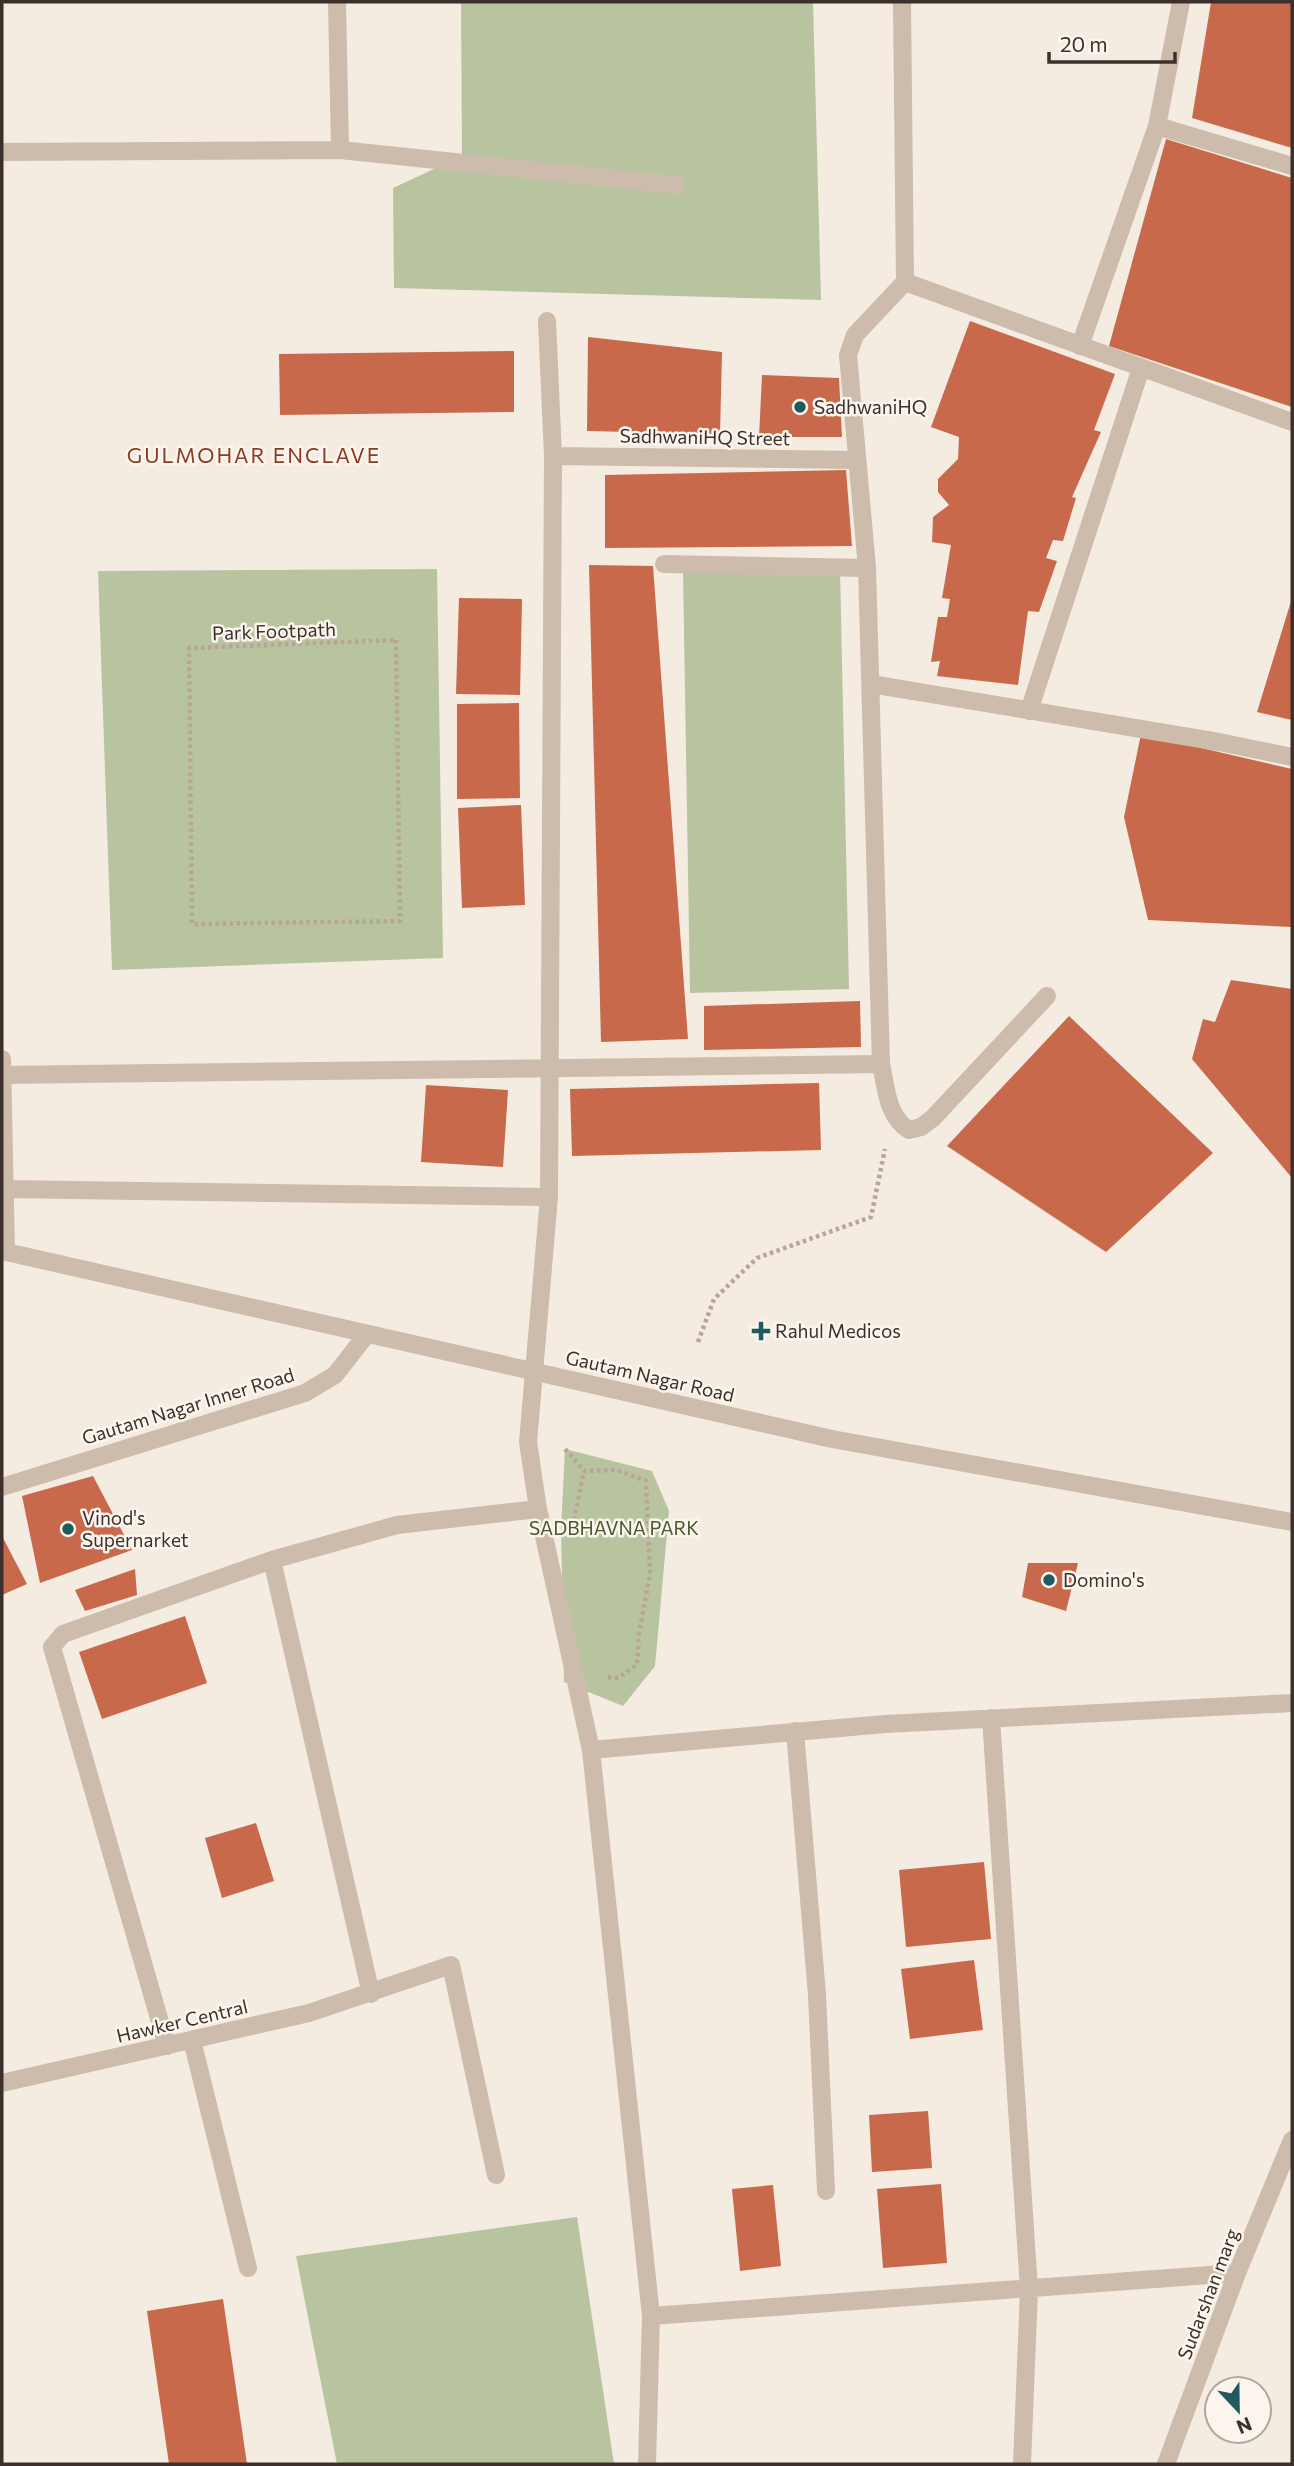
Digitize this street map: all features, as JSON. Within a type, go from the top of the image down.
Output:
[{"type":"street","points":[[337,2],[340,150]]},
{"type":"street","points":[[902,2],[905,282],[855,335],[848,355],[867,568],[881,1063],[892,1114],[899,1124],[909,1130],[920,1128],[1047,996]]},
{"type":"street","points":[[1080,346],[1157,126],[1181,2]]},
{"type":"street","points":[[1157,126],[1292,166]]},
{"type":"street","points":[[2,152],[340,150],[676,185]]},
{"type":"street","points":[[905,282],[1292,422]]},
{"type":"street","points":[[547,321],[553,456],[549,1197],[528,1442],[538,1509],[591,1750],[651,2316],[647,2464]]},
{"type":"street","points":[[1029,711],[1140,368]]},
{"type":"street","name":"SadhwaniHQ Street","points":[[553,456],[857,460]]},
{"type":"street","points":[[664,564],[867,568]]},
{"type":"street","points":[[871,684],[1292,757]]},
{"type":"street","points":[[2,1059],[4,1252]]},
{"type":"street","points":[[2,1075],[881,1063]]},
{"type":"street","points":[[4,1189],[549,1197]]},
{"type":"street","name":"Gautam Nagar Road","points":[[4,1252],[832,1439],[1292,1521]]},
{"type":"street","name":"Gautam Nagar Inner Road","points":[[2,1487],[305,1393],[335,1376],[367,1334]]},
{"type":"street","points":[[167,2046],[52,1647],[64,1634],[272,1560],[397,1525],[538,1509]]},
{"type":"street","points":[[272,1560],[371,1994]]},
{"type":"street","points":[[591,1750],[795,1731],[1292,1703]]},
{"type":"street","points":[[991,1718],[1029,2289],[1022,2464]]},
{"type":"street","points":[[795,1731],[817,1995],[826,2191]]},
{"type":"street","name":"Hawker Central","points":[[2,2083],[309,2013],[451,1965],[496,2175]]},
{"type":"street","points":[[192,2040],[248,2268]]},
{"type":"street","name":"Sudarshan marg","points":[[1166,2464],[1237,2273],[1292,2140]]},
{"type":"street","points":[[651,2316],[1237,2273]]},
{"type":"path","name":"Park Footpath","points":[[396,640],[400,921],[192,924],[189,648],[396,640]]},
{"type":"path","points":[[698,1342],[713,1299],[757,1258],[871,1217],[892,1114]]},
{"type":"path","points":[[565,1448],[584,1471]]},
{"type":"path","points":[[584,1471],[617,1470],[646,1480],[650,1574],[639,1633],[638,1665],[618,1678],[604,1677]]},
{"type":"path","points":[[574,1522],[584,1471]]},
{"type":"green space","points":[[461,2],[813,2],[821,300],[394,288],[393,188],[462,156]]},
{"type":"green space","points":[[437,569],[443,958],[112,970],[98,571]]},
{"type":"green space","points":[[840,569],[849,989],[690,993],[683,571]]},
{"type":"green space","name":"SADBHAVNA PARK","points":[[565,1449],[652,1471],[669,1511],[655,1666],[623,1706],[564,1682],[561,1531]]},
{"type":"green space","points":[[577,2217],[614,2464],[337,2464],[296,2256]]},
{"type":"building","points":[[1211,2],[1292,2],[1292,148],[1192,118]]},
{"type":"building","points":[[1166,139],[1292,178],[1292,407],[1109,346]]},
{"type":"building","points":[[970,321],[1115,374],[1094,430],[1101,432],[1072,497],[1076,498],[1063,541],[1053,540],[1046,558],[1057,561],[1039,612],[1028,611],[1018,685],[937,676],[940,661],[931,662],[938,617],[947,617],[950,599],[942,598],[951,545],[932,542],[933,517],[949,505],[938,492],[938,479],[958,459],[959,437],[931,427]]},
{"type":"building","points":[[588,337],[722,352],[720,434],[587,431]]},
{"type":"building","points":[[514,351],[514,412],[280,415],[279,354]]},
{"type":"building","name":"SadhwaniHQ","points":[[762,375],[839,378],[842,437],[759,437]]},
{"type":"building","points":[[846,470],[852,546],[605,548],[605,475]]},
{"type":"building","points":[[589,565],[653,566],[688,1039],[601,1042]]},
{"type":"building","points":[[459,598],[522,599],[520,695],[456,694]]},
{"type":"building","points":[[1292,598],[1292,720],[1257,712]]},
{"type":"building","points":[[519,703],[520,798],[457,799],[457,704]]},
{"type":"building","points":[[1141,734],[1292,769],[1292,927],[1148,920],[1124,817]]},
{"type":"building","points":[[521,805],[525,905],[462,908],[458,808]]},
{"type":"building","points":[[1231,980],[1292,989],[1292,1178],[1192,1059],[1203,1019],[1215,1022]]},
{"type":"building","points":[[860,1001],[861,1047],[704,1050],[704,1006]]},
{"type":"building","points":[[1069,1016],[1213,1153],[1106,1252],[947,1146]]},
{"type":"building","points":[[819,1083],[821,1150],[572,1156],[570,1089]]},
{"type":"building","points":[[426,1085],[508,1090],[503,1167],[421,1162]]},
{"type":"building","points":[[93,1476],[132,1550],[40,1583],[22,1496]]},
{"type":"building","points":[[2,1536],[27,1584],[2,1595]]},
{"type":"building","name":"Domino's","points":[[1028,1563],[1078,1563],[1066,1611],[1022,1597]]},
{"type":"building","points":[[135,1569],[137,1595],[85,1611],[75,1590]]},
{"type":"building","points":[[185,1616],[207,1683],[102,1719],[79,1652]]},
{"type":"building","points":[[256,1823],[274,1881],[222,1898],[205,1838]]},
{"type":"building","points":[[984,1862],[991,1939],[906,1947],[899,1870]]},
{"type":"building","points":[[974,1960],[983,2030],[910,2039],[901,1969]]},
{"type":"building","points":[[928,2111],[932,2168],[872,2172],[869,2115]]},
{"type":"building","points":[[941,2184],[947,2263],[883,2268],[877,2189]]},
{"type":"building","points":[[773,2185],[781,2266],[740,2271],[732,2189]]},
{"type":"building","points":[[223,2299],[247,2464],[169,2464],[147,2311]]},
{"type":"place","name":"SadhwaniHQ","points":[[800,407]]},
{"type":"place","name":"Rahul Medicos","points":[[761,1331]]},
{"type":"place","name":"Vinod's Supernarket","points":[[68,1529]]},
{"type":"place","name":"Domino's","points":[[1049,1580]]},
{"type":"district","name":"GULMOHAR ENCLAVE","points":[[254,456]]}]
